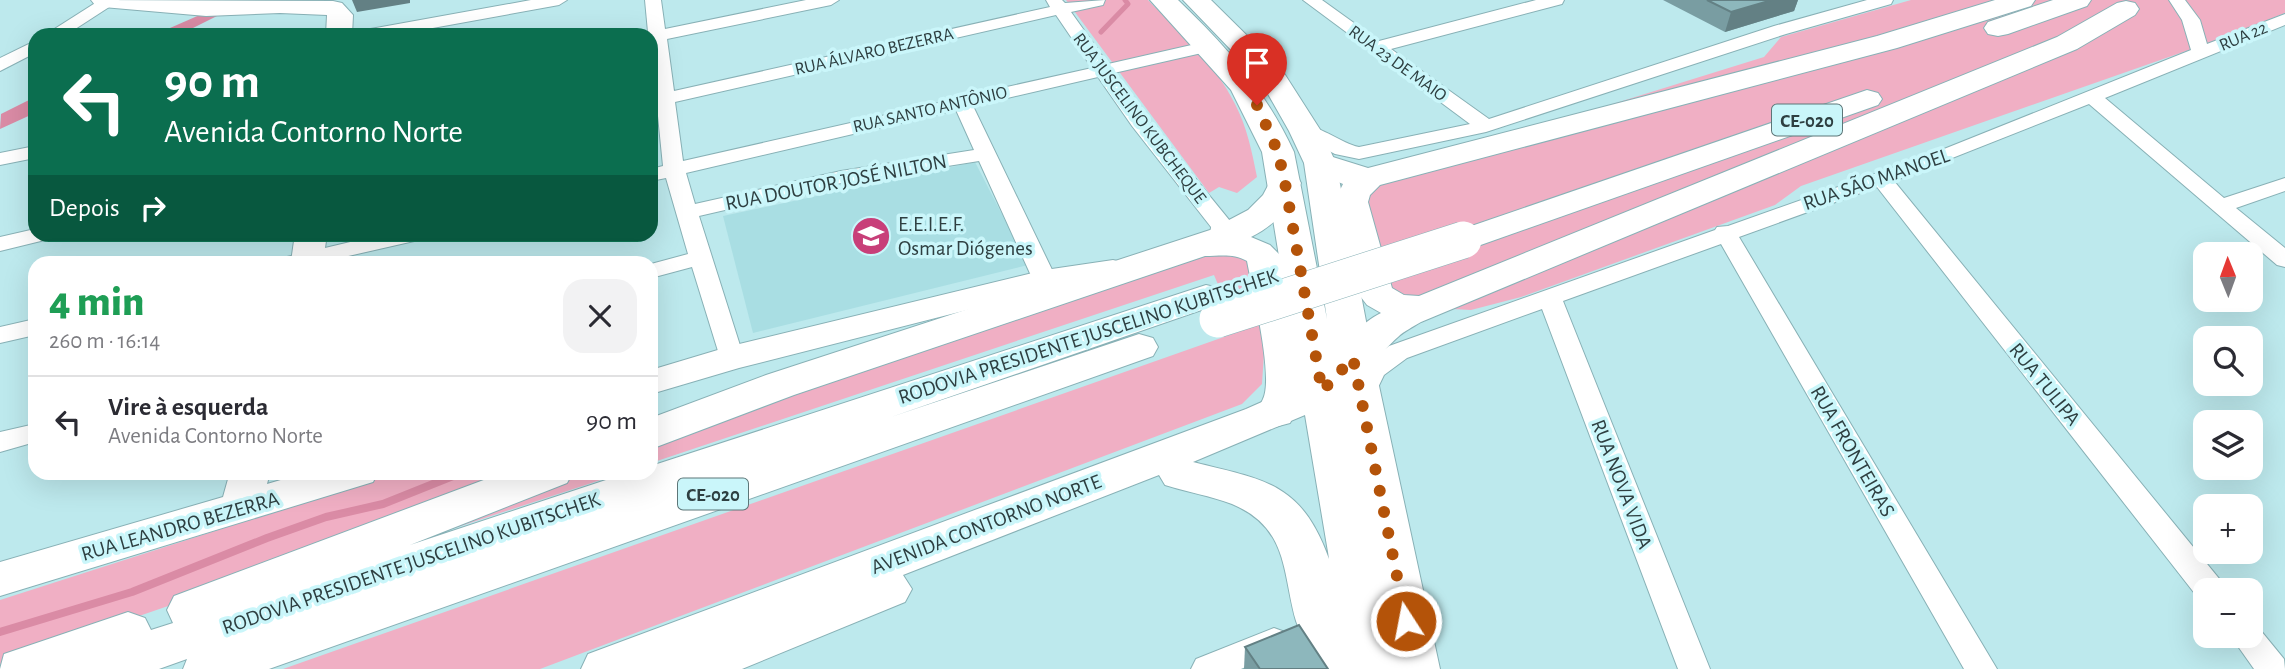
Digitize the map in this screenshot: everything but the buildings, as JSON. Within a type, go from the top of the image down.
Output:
[{"type":"main road","points":[[1163,0],[1227,65],[1257,105],[1278,152],[1346,383],[1415,669]]},
{"type":"main road","points":[[1196,0],[1272,76],[1306,131],[1320,163],[1346,306],[1346,383],[1330,593],[1346,669]]},
{"type":"main road","points":[[1320,163],[1348,175],[1368,178],[1886,42],[2022,0]]},
{"type":"main road","name":"RODOVIA PRESIDENTE JUSCELINO KUBITSCHEK","points":[[1454,230],[2078,0]]},
{"type":"main road","name":"RODOVIA PRESIDENTE JUSCELINO KUBITSCHEK","points":[[97,669],[1454,230],[2139,5]]},
{"type":"main road","name":"AVENIDA CONTORNO NORTE","points":[[606,669],[1172,465],[1275,413],[1346,383],[1386,326],[2067,43],[2139,5]]},
{"type":"main road","points":[[1368,178],[1354,192],[1351,202],[1375,292],[1397,306],[1427,307]]},
{"type":"main road","points":[[658,431],[780,384],[1208,242],[1241,228],[1272,209],[1280,200],[1285,183]]},
{"type":"main road","points":[[1208,242],[1248,246],[1264,257],[1284,373],[1285,395],[1282,406],[1275,413]]},
{"type":"main road","name":"RODOVIA PRESIDENTE JUSCELINO KUBITSCHEK","points":[[208,669],[1212,308]]},
{"type":"main road","points":[[687,669],[1172,465],[1247,492],[1276,509],[1296,532],[1368,669]]},
{"type":"main road","points":[[22,669],[217,602],[531,480]]},
{"type":"street","points":[[103,0],[209,7],[339,5],[340,28]]},
{"type":"street","points":[[66,28],[112,0]]},
{"type":"street","points":[[281,7],[309,0]]},
{"type":"street","points":[[404,28],[559,0]]},
{"type":"street","points":[[653,0],[654,28]]},
{"type":"street","points":[[658,35],[831,0]]},
{"type":"street","name":"RUA 23 DE MAIO","points":[[1311,0],[1486,126]]},
{"type":"street","points":[[1377,47],[1556,0]]},
{"type":"street","points":[[1306,131],[1342,150],[1359,153],[1486,126],[1824,16],[1885,0]]},
{"type":"street","points":[[2177,0],[2191,20],[2200,54]]},
{"type":"street","name":"RUA ÁLVARO BEZERRA","points":[[659,100],[1057,5],[1097,1]]},
{"type":"street","name":"RUA JUSCELINO KUBCHEQUE","points":[[1057,5],[1139,122],[1222,226],[1208,242]]},
{"type":"street","points":[[1801,5],[1824,16]]},
{"type":"street","name":"RUA 22","points":[[2200,54],[2285,19]]},
{"type":"street","name":"RUA SANTO ANTÔNIO","points":[[658,173],[961,101],[1209,46]]},
{"type":"street","points":[[0,66],[28,50]]},
{"type":"street","name":"RUA SÃO MANOEL","points":[[1346,383],[1367,377],[1379,364],[1398,352],[1550,299],[1725,232],[1941,157],[2200,54]]},
{"type":"street","points":[[2092,97],[2285,260]]},
{"type":"street","points":[[659,100],[674,169],[731,358]]},
{"type":"street","points":[[961,101],[1045,280]]},
{"type":"street","points":[[0,159],[28,153]]},
{"type":"street","name":"RUA DOUTOR JOSÉ NILTON","points":[[687,212],[841,177],[985,154]]},
{"type":"street","name":"RUA TULIPA","points":[[1880,177],[2200,578]]},
{"type":"street","points":[[2220,205],[2247,200],[2285,184]]},
{"type":"street","name":"RUA FRONTEIRAS","points":[[1725,232],[1981,669]]},
{"type":"street","points":[[0,244],[28,237]]},
{"type":"street","points":[[305,255],[373,242]]},
{"type":"street","points":[[658,269],[701,258]]},
{"type":"street","points":[[658,380],[731,358],[1045,280],[1137,267]]},
{"type":"street","name":"RUA NOVA VIDA","points":[[1550,299],[1694,669]]},
{"type":"street","points":[[0,335],[28,329]]},
{"type":"street","points":[[0,442],[28,435]]},
{"type":"street","name":"RUA LEANDRO BEZERRA","points":[[0,579],[245,491],[311,480]]},
{"type":"street","points":[[1219,667],[1330,593]]},
{"type":"street","points":[[2256,648],[2273,669]]},
{"type":"shaded area","points":[[234,0],[249,0],[193,28],[170,28]]},
{"type":"shaded area","points":[[1066,0],[1148,0],[1196,49],[1227,89],[1246,131],[1257,177],[1237,193],[1219,187],[1209,193]]},
{"type":"shaded area","points":[[1911,0],[2285,0],[2285,13],[2209,43],[1801,186],[1775,205],[1521,297],[1471,310],[1397,306],[1364,194],[1423,163],[1764,57],[1781,37]]},
{"type":"shaded area","points":[[28,100],[28,116],[0,129],[1,114]]},
{"type":"shaded area","name":"E.E.I.E.F. Osmar Diógenes","points":[[975,162],[1028,265],[753,333],[723,216]]},
{"type":"shaded area","points":[[1218,253],[1252,260],[1265,338],[1262,384],[1242,404],[540,669],[283,669],[1238,332],[1214,275],[658,461],[658,442],[1162,269]]},
{"type":"shaded area","points":[[373,480],[483,480],[200,595],[0,664],[0,600]]},
{"type":"shaded area","points":[[557,480],[601,480],[385,551],[385,545]]},
{"type":"waterway","points":[[1101,32],[1128,4],[1125,0]]},
{"type":"waterway","points":[[0,632],[132,592],[267,538],[326,517],[383,504],[443,480]]},
{"type":"place","name":"E.E.I.E.F. Osmar Diógenes","points":[[871,236]]},
{"type":"route","points":[[1257,105],[1278,152],[1322,391],[1353,358],[1406,621]]}]
